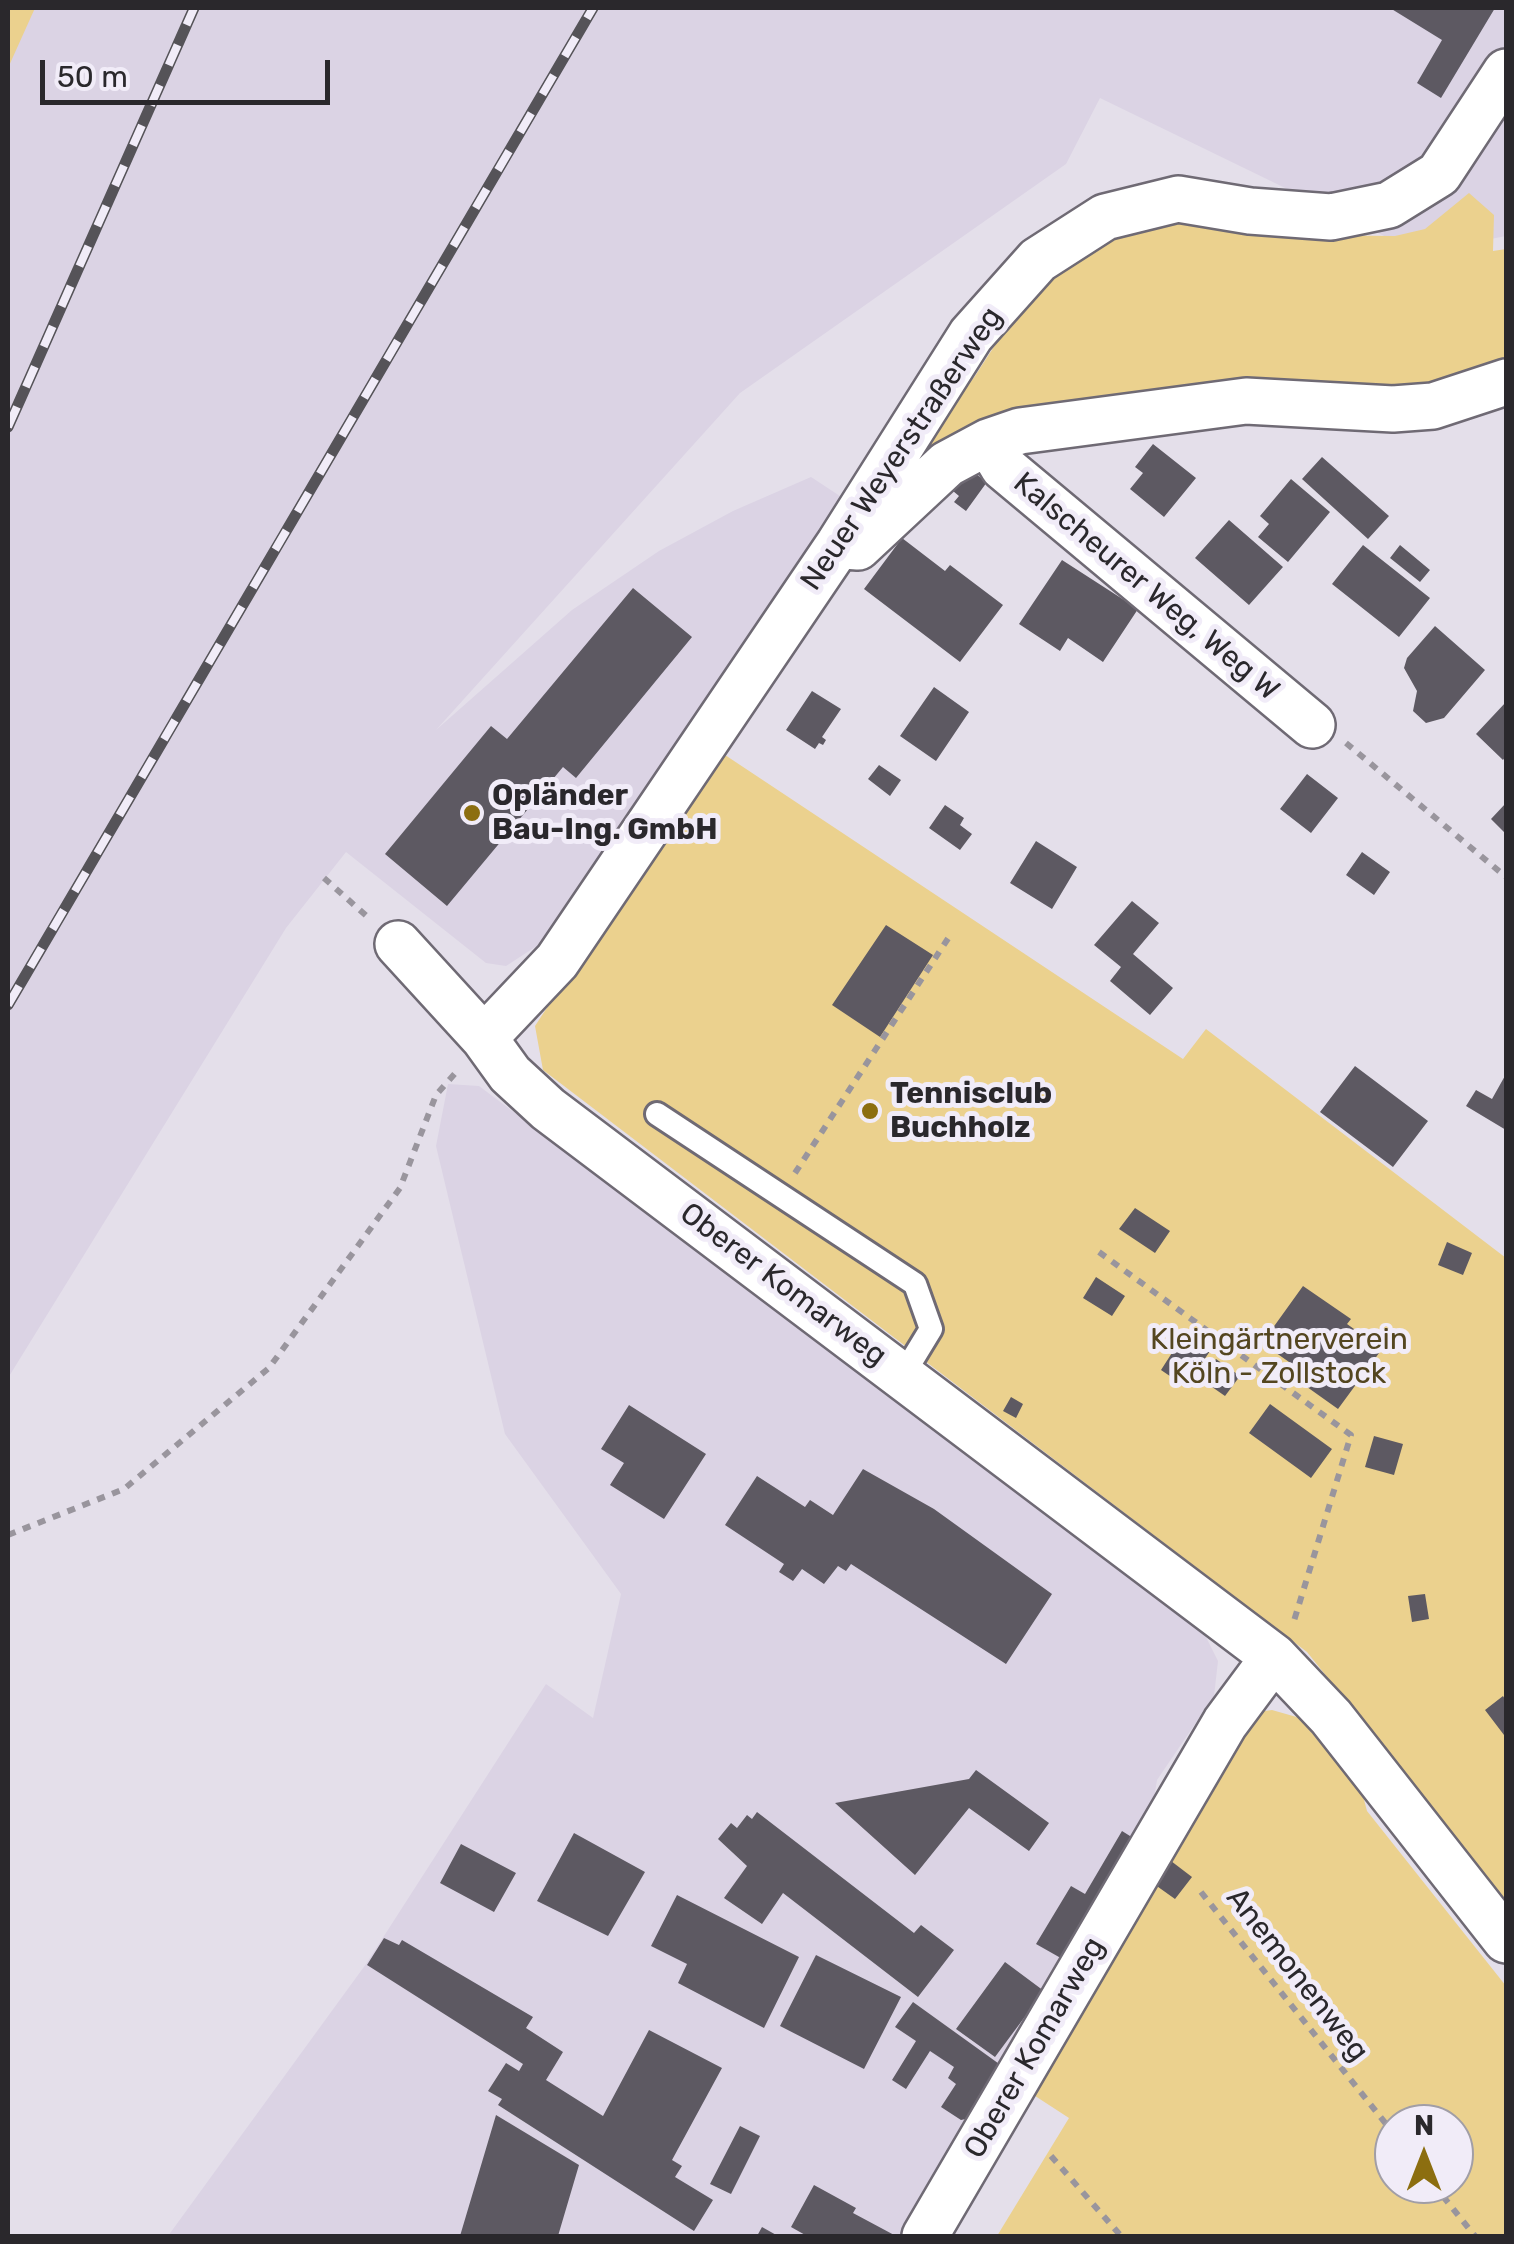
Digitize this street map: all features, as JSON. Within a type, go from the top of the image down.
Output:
[{"type":"street","name":"Neuer Weyerstraßerweg","points":[[484,1038],[557,961],[838,544],[971,335],[1038,260],[1105,217],[1178,199],[1250,211],[1331,217],[1388,205],[1440,174],[1506,72]]},
{"type":"street","points":[[838,544],[858,548],[947,464],[988,442],[1020,432],[1246,401],[1392,410],[1433,406],[1506,382]]},
{"type":"street","name":"Kalscheurer Weg, Weg W","points":[[988,442],[1003,468],[1312,725]]},
{"type":"street","name":"Oberer Komarweg","points":[[398,944],[484,1038],[510,1074],[548,1109],[1277,1660],[1332,1717],[1506,1940]]},
{"type":"street","name":"Oberer Komarweg","points":[[926,2236],[1225,1722],[1277,1660]]},
{"type":"lane","points":[[657,1114],[915,1284],[931,1329],[903,1375]]},
{"type":"path","points":[[1312,725],[1331,731],[1506,877]]},
{"type":"path","points":[[324,878],[398,944]]},
{"type":"path","points":[[780,1195],[949,938]]},
{"type":"path","points":[[8,1534],[124,1489],[269,1368],[400,1188],[436,1095],[484,1038]]},
{"type":"path","points":[[1099,1252],[1351,1435],[1277,1660]]},
{"type":"path","name":"Anemonenweg","points":[[1202,1892],[1374,2109]]},
{"type":"path","points":[[1050,2156],[1121,2236]]},
{"type":"path","points":[[1450,2204],[1475,2236]]},
{"type":"shaded area","points":[[8,8],[1506,8],[1506,236],[1419,253],[1100,98],[1066,164],[740,393],[436,730],[572,610],[659,551],[733,511],[811,477],[846,500],[546,940],[506,966],[486,963],[346,852],[286,928],[8,1378]]},
{"type":"shaded area","points":[[448,1084],[479,1086],[757,1294],[1201,1627],[1218,1661],[1214,1696],[1157,1780],[1150,1824],[904,2236],[168,2236],[366,1964],[546,1684],[593,1718],[621,1594],[505,1434],[436,1146]]},
{"type":"green space","points":[[8,8],[35,8],[8,68]]},
{"type":"green space","points":[[1469,193],[1494,215],[1493,251],[1506,249],[1506,378],[1420,400],[1194,392],[892,483],[975,376],[1028,294],[1096,239],[1162,224],[1230,224],[1297,235],[1395,236],[1425,229]]},
{"type":"green space","name":"Kleingärtnerverein Köln - Zollstock","points":[[716,749],[1183,1059],[1206,1029],[1506,1258],[1506,1900],[1307,1652],[543,1070],[535,1026]]},
{"type":"green space","points":[[1272,1710],[1300,1718],[1363,1796],[1367,1811],[1506,1986],[1506,2236],[997,2236],[1069,2118],[1029,2092],[1258,1712]]},
{"type":"building","points":[[1390,8],[1495,8],[1441,98],[1417,83],[1442,40]]},
{"type":"building","points":[[1153,444],[1196,478],[1164,517],[1130,489],[1143,473],[1135,467]]},
{"type":"building","points":[[1322,457],[1389,516],[1368,539],[1302,479]]},
{"type":"building","points":[[969,469],[987,482],[966,511],[954,502],[959,496],[953,491]]},
{"type":"building","points":[[1291,479],[1330,512],[1288,562],[1258,537],[1269,524],[1260,516]]},
{"type":"building","points":[[1229,520],[1283,567],[1249,605],[1195,558]]},
{"type":"building","points":[[902,538],[945,571],[950,565],[1003,605],[960,662],[864,589]]},
{"type":"building","points":[[1363,545],[1430,598],[1399,637],[1332,584]]},
{"type":"building","points":[[1400,545],[1430,570],[1420,582],[1390,558]]},
{"type":"building","points":[[1062,560],[1138,609],[1103,662],[1068,638],[1060,651],[1019,624]]},
{"type":"building","points":[[633,588],[692,637],[576,778],[563,767],[447,906],[385,854],[491,726],[507,739]]},
{"type":"building","points":[[1435,626],[1485,670],[1444,718],[1426,723],[1413,711],[1417,691],[1404,668],[1407,658]]},
{"type":"building","points":[[934,687],[969,712],[936,761],[900,736]]},
{"type":"building","points":[[812,691],[841,709],[822,737],[826,740],[823,745],[819,743],[815,749],[786,730]]},
{"type":"building","points":[[1506,702],[1506,756],[1503,760],[1476,734]]},
{"type":"building","points":[[879,765],[901,780],[890,796],[868,779]]},
{"type":"building","points":[[1307,774],[1338,798],[1311,833],[1280,809]]},
{"type":"building","points":[[1506,803],[1506,834],[1491,819]]},
{"type":"building","points":[[945,805],[964,818],[960,825],[972,834],[960,850],[929,828]]},
{"type":"building","points":[[1036,841],[1077,867],[1052,909],[1010,883]]},
{"type":"building","points":[[1362,852],[1390,872],[1374,895],[1346,875]]},
{"type":"building","points":[[1132,901],[1159,923],[1133,954],[1173,988],[1150,1015],[1110,981],[1121,967],[1094,945]]},
{"type":"building","points":[[886,925],[933,955],[880,1037],[832,1005]]},
{"type":"building","points":[[1355,1066],[1428,1121],[1393,1167],[1320,1112]]},
{"type":"building","points":[[1506,1074],[1506,1130],[1466,1106],[1476,1090],[1492,1099]]},
{"type":"building","points":[[1135,1208],[1170,1231],[1155,1253],[1119,1229]]},
{"type":"building","points":[[1447,1242],[1472,1253],[1463,1275],[1438,1265]]},
{"type":"building","points":[[1096,1277],[1125,1296],[1112,1316],[1083,1298]]},
{"type":"building","points":[[1303,1286],[1351,1319],[1347,1324],[1382,1349],[1338,1409],[1293,1377],[1299,1369],[1262,1343]]},
{"type":"building","points":[[1186,1331],[1212,1348],[1186,1387],[1161,1370]]},
{"type":"building","points":[[1216,1359],[1240,1376],[1225,1396],[1202,1380]]},
{"type":"building","points":[[1011,1397],[1023,1404],[1016,1418],[1003,1411]]},
{"type":"building","points":[[1270,1404],[1332,1449],[1311,1478],[1249,1433]]},
{"type":"building","points":[[629,1405],[706,1454],[664,1519],[610,1485],[624,1463],[601,1449]]},
{"type":"building","points":[[1374,1436],[1403,1444],[1394,1475],[1365,1467]]},
{"type":"building","points":[[863,1469],[934,1509],[1052,1594],[1006,1664],[851,1564],[846,1571],[838,1566],[824,1584],[802,1569],[793,1581],[779,1572],[784,1564],[725,1525],[757,1476],[805,1507],[810,1500],[833,1515]]},
{"type":"building","points":[[1425,1594],[1429,1619],[1412,1622],[1408,1596]]},
{"type":"building","points":[[1503,1696],[1506,1701],[1504,1735],[1485,1710]]},
{"type":"building","points":[[976,1770],[1049,1823],[1029,1851],[969,1808],[915,1875],[835,1803],[969,1779]]},
{"type":"building","points":[[757,1812],[914,1933],[921,1925],[954,1950],[918,1997],[783,1893],[762,1924],[724,1898],[747,1866],[718,1839],[731,1823],[737,1828],[747,1815],[752,1819]]},
{"type":"building","points":[[1122,1831],[1138,1841],[1066,1961],[1036,1944],[1071,1886],[1085,1894]]},
{"type":"building","points":[[574,1833],[645,1872],[608,1936],[537,1901]]},
{"type":"building","points":[[461,1844],[516,1873],[494,1912],[440,1883]]},
{"type":"building","points":[[1171,1861],[1192,1877],[1175,1899],[1154,1884]]},
{"type":"building","points":[[677,1895],[799,1957],[764,2028],[678,1983],[687,1964],[651,1946]]},
{"type":"building","points":[[384,1938],[399,1945],[402,1940],[533,2017],[526,2028],[563,2052],[546,2080],[603,2116],[649,2030],[722,2068],[672,2160],[682,2166],[675,2177],[713,2200],[694,2231],[498,2105],[502,2099],[488,2091],[506,2063],[519,2071],[523,2064],[367,1965]]},
{"type":"building","points":[[816,1955],[901,1997],[864,2069],[780,2026]]},
{"type":"building","points":[[1005,1962],[1044,1991],[995,2057],[956,2029]]},
{"type":"building","points":[[913,2002],[1002,2066],[970,2118],[961,2120],[941,2107],[956,2084],[948,2078],[954,2067],[930,2051],[906,2089],[892,2080],[916,2041],[895,2027]]},
{"type":"building","points":[[496,2115],[579,2165],[558,2236],[460,2236]]},
{"type":"building","points":[[740,2126],[760,2136],[731,2194],[710,2184]]},
{"type":"building","points":[[814,2185],[856,2208],[853,2213],[896,2236],[807,2236],[791,2227]]},
{"type":"building","points":[[762,2227],[778,2236],[757,2236]]},
{"type":"railway","points":[[8,427],[194,8]]},
{"type":"railway","points":[[8,1005],[593,8]]},
{"type":"place","name":"Opländer Bau-Ing. GmbH","points":[[472,813]]},
{"type":"place","name":"Tennisclub Buchholz","points":[[870,1111]]}]
